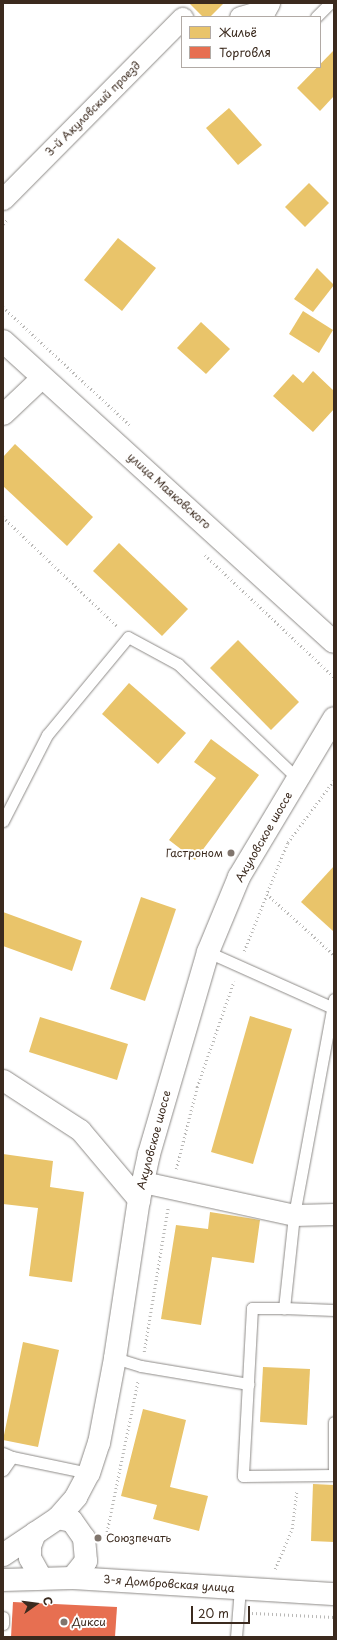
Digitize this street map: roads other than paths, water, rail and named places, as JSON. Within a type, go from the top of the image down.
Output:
[{"type":"street","points":[[243,16],[264,10],[269,3]]},
{"type":"street","name":"3-й Акуловский проезд","points":[[3,199],[181,13]]},
{"type":"street","name":"улица Маяковского","points":[[3,341],[334,642]]},
{"type":"street","points":[[3,414],[42,377]]},
{"type":"street","name":"Акуловское шоссе","points":[[3,1555],[58,1518],[76,1498],[89,1473],[99,1443],[115,1358],[148,1154],[208,952],[240,877],[334,718]]},
{"type":"street","points":[[3,1080],[80,1130],[141,1191],[171,1188],[294,1214],[334,1214]]},
{"type":"street","points":[[58,1518],[72,1521],[84,1538],[86,1561],[72,1578]]},
{"type":"street","points":[[35,1533],[30,1546],[30,1558],[41,1578]]},
{"type":"street","name":"3-я Домбровская улица","points":[[3,1580],[72,1578],[334,1594]]},
{"type":"lane","points":[[317,16],[330,3]]},
{"type":"lane","points":[[3,822],[46,735],[128,637],[178,664],[298,779]]},
{"type":"lane","points":[[208,952],[238,966],[333,1003],[294,1214],[284,1308]]},
{"type":"lane","points":[[334,1310],[252,1308],[243,1476],[333,1475],[334,1422]]},
{"type":"lane","points":[[115,1358],[141,1366],[248,1384]]},
{"type":"lane","points":[[3,1470],[8,1455],[89,1473]]},
{"type":"lane","points":[[236,1637],[240,1588]]},
{"type":"lane","points":[[3,1617],[3,1624]]},
{"type":"place","name":"Гастроном","points":[[231,853]]},
{"type":"place","name":"Союзпечать","points":[[98,1538]]},
{"type":"place","name":"Дикси","points":[[64,1622]]}]
